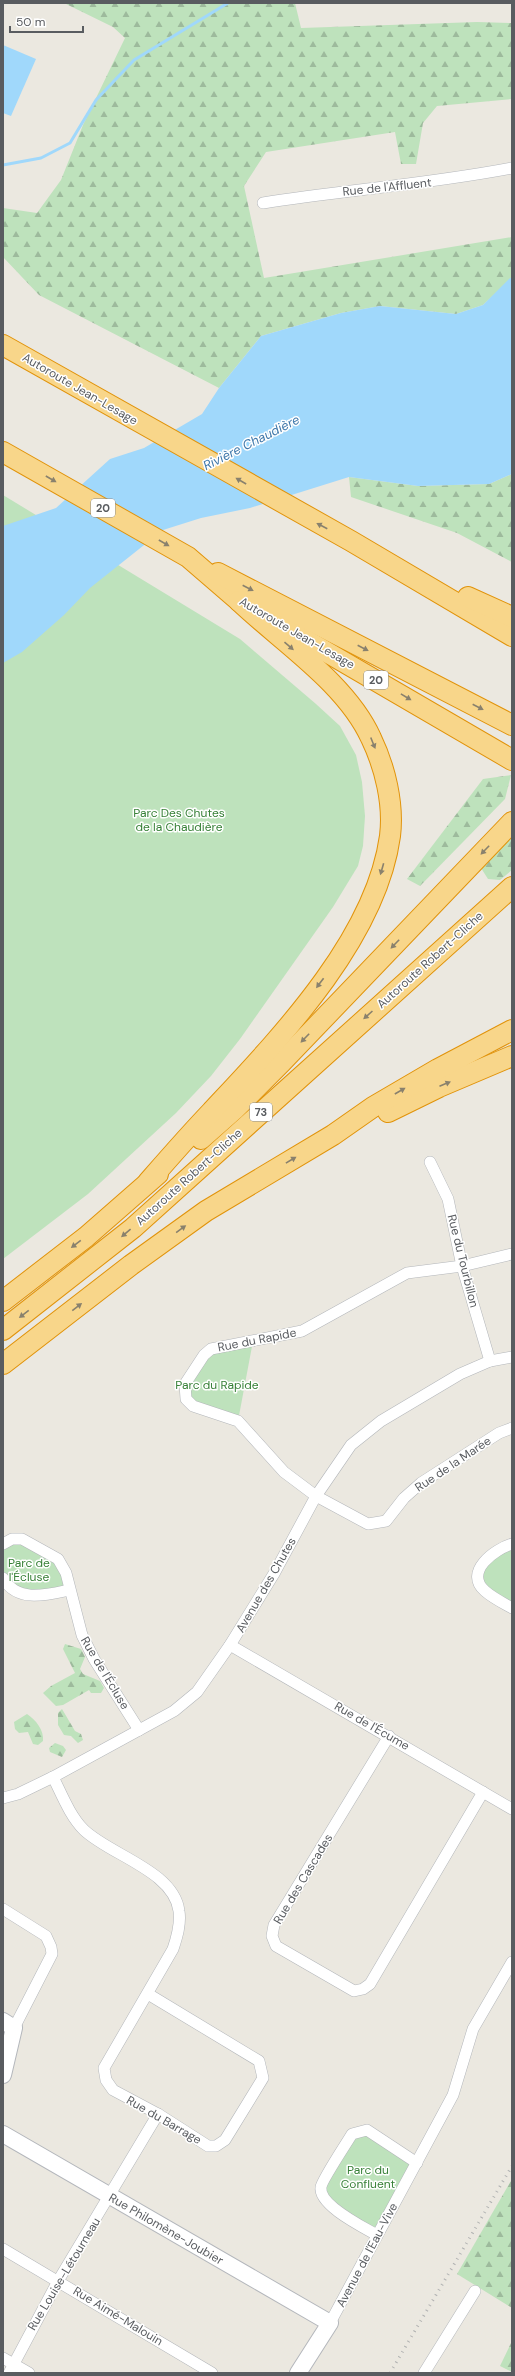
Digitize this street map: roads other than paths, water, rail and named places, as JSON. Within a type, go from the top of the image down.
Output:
[{"type":"highway","name":"Autoroute Jean-Lesage","points":[[3,345],[350,541],[512,636]]},
{"type":"highway","name":"Autoroute Jean-Lesage","points":[[10,456],[188,557],[239,600],[512,760]]},
{"type":"highway","points":[[350,541],[512,617]]},
{"type":"highway","points":[[188,557],[512,725]]},
{"type":"highway","points":[[148,1182],[271,1048],[330,971],[358,928],[373,896],[390,836],[390,808],[387,785],[371,737],[355,711],[328,681],[239,600]]},
{"type":"highway","points":[[3,1301],[86,1237],[148,1182],[235,1109],[512,822]]},
{"type":"highway","name":"Autoroute Robert-Cliche","points":[[3,1330],[133,1228],[512,887]]},
{"type":"highway","points":[[3,1364],[131,1265],[206,1211],[333,1135],[373,1107],[438,1069],[512,1030]]},
{"type":"highway","points":[[333,1135],[364,1124],[438,1087],[512,1056]]},
{"type":"highway","points":[[3,1371],[36,1339]]},
{"type":"street","name":"Rue de l'Affluent","points":[[263,203],[319,194],[448,180],[512,168]]},
{"type":"street","name":"Rue du Tourbillon","points":[[430,1162],[448,1199],[462,1266],[490,1361]]},
{"type":"street","name":"Rue du Rapide","points":[[316,1496],[284,1472],[238,1421],[193,1406],[186,1399],[185,1384],[204,1355],[211,1349],[297,1333],[403,1274],[416,1270],[462,1266],[512,1254]]},
{"type":"street","name":"Avenue des Chutes","points":[[3,1798],[18,1794],[53,1778],[174,1710],[197,1692],[230,1645],[275,1572],[316,1496],[340,1459],[364,1433],[460,1374],[490,1361],[512,1357]]},
{"type":"street","name":"Rue de la Marée","points":[[316,1496],[368,1524],[386,1521],[404,1498],[421,1483],[499,1433],[512,1428]]},
{"type":"street","name":"Rue de l'Écluse","points":[[3,1544],[12,1539],[22,1539],[58,1559],[66,1572],[69,1590],[82,1636],[94,1659],[139,1730]]},
{"type":"street","points":[[512,1544],[482,1563],[478,1574],[479,1582],[484,1591],[512,1608]]},
{"type":"street","points":[[3,1578],[14,1591],[27,1595],[44,1596],[69,1590]]},
{"type":"street","name":"Rue de l'Écume","points":[[230,1645],[389,1736],[512,1809]]},
{"type":"street","name":"Rue des Cascades","points":[[389,1736],[274,1925],[272,1936],[276,1946],[354,1991],[364,1989],[370,1984],[483,1792]]},
{"type":"street","name":"Rue du Barrage","points":[[53,1778],[74,1817],[84,1830],[103,1845],[155,1875],[171,1890],[179,1910],[179,1928],[173,1949],[104,2068],[106,2080],[112,2090],[158,2114],[208,2146],[216,2146],[225,2140],[263,2078],[259,2061],[148,1994]]},
{"type":"street","points":[[3,1909],[46,1936],[51,1946],[52,1954],[8,2024],[3,2075]]},
{"type":"street","name":"Avenue de l'Eau-Vive","points":[[298,2373],[330,2323],[453,2095],[473,2029],[512,1962]]},
{"type":"street","name":"Rue Louise-Létourneau","points":[[8,2365],[110,2197],[158,2114]]},
{"type":"street","points":[[377,2235],[329,2205],[322,2197],[321,2187],[352,2134],[359,2131],[367,2130],[417,2163]]},
{"type":"street","name":"Rue Philomène-Joubier","points":[[3,2134],[330,2323]]},
{"type":"street","name":"Rue Aimé-Malouin","points":[[3,2249],[212,2373]]},
{"type":"street","points":[[424,2373],[475,2291]]},
{"type":"street","points":[[8,2365],[29,2373]]},
{"type":"water","points":[[3,45],[36,59],[11,116],[3,113]]},
{"type":"water","name":"Rivière Chaudière","points":[[510,278],[512,278],[512,474],[489,484],[418,486],[349,477],[250,508],[201,518],[163,530],[90,588],[64,615],[22,652],[3,663],[3,526],[56,508],[110,459],[144,448],[202,414],[219,388],[261,336],[341,313],[380,306],[456,314],[483,305]]},
{"type":"waterway","points":[[3,165],[41,158],[70,143],[96,100],[134,60],[228,3]]},
{"type":"railway","points":[[390,2373],[512,2166]]},
{"type":"park label","name":"Parc Des Chutes de la Chaudière","points":[[179,820]]},
{"type":"park label","name":"Parc du Rapide","points":[[217,1385]]},
{"type":"park label","name":"Parc de l'Écluse","points":[[29,1570]]},
{"type":"park label","name":"Parc du Confluent","points":[[368,2177]]}]
